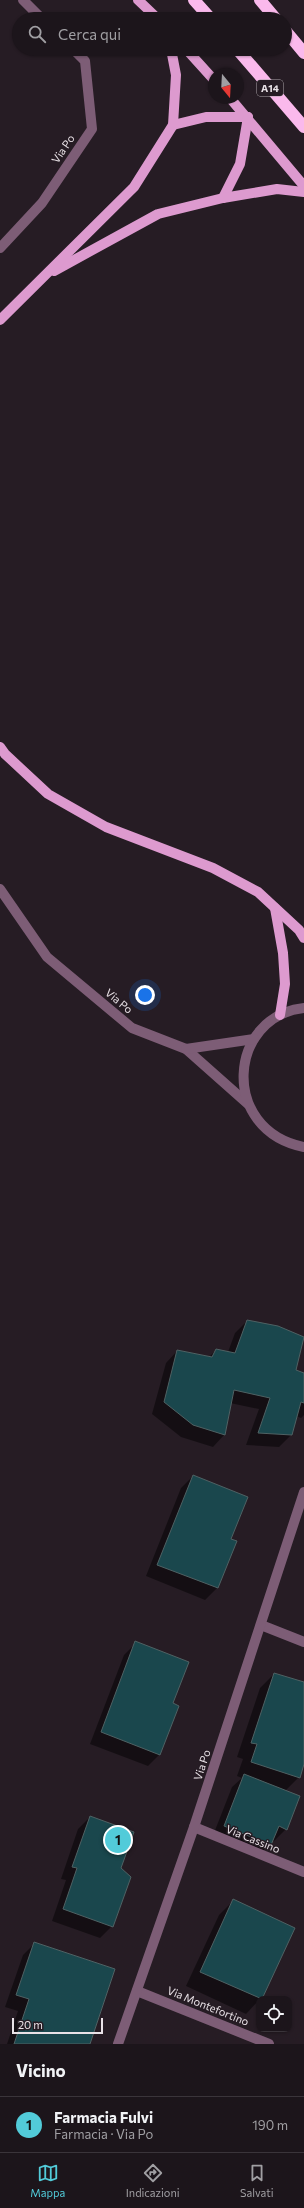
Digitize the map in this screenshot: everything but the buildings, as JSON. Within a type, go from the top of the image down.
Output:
[{"type":"highway","points":[[194,0],[205,12]]},
{"type":"highway","points":[[260,0],[270,12]]},
{"type":"highway","points":[[292,38],[304,53]]},
{"type":"highway","name":"A14","points":[[243,56],[304,127]]},
{"type":"main road","points":[[138,0],[151,12]]},
{"type":"main road","points":[[0,320],[134,187],[173,125],[176,75],[172,56]]},
{"type":"main road","points":[[192,56],[208,73]]},
{"type":"main road","points":[[236,104],[304,186]]},
{"type":"main road","points":[[173,125],[206,117],[248,117]]},
{"type":"main road","points":[[223,198],[240,164],[248,117]]},
{"type":"main road","points":[[44,276],[158,214],[223,198],[277,189],[304,192]]},
{"type":"main road","points":[[0,747],[5,754],[48,794],[106,827],[214,868],[258,892],[299,930],[304,938]]},
{"type":"main road","points":[[275,908],[284,953],[285,984],[280,1015]]},
{"type":"street","points":[[27,1],[36,12]]},
{"type":"street","name":"Via Po","points":[[0,248],[42,203],[92,129],[85,61],[80,56]]},
{"type":"street","name":"Via Po","points":[[0,889],[48,957],[132,1028],[186,1049],[248,1104]]},
{"type":"street","name":"Via Po","points":[[304,1008],[280,1015],[266,1026],[254,1039],[245,1059],[243,1082],[248,1104],[257,1121],[272,1135],[289,1144],[304,1147]]},
{"type":"street","points":[[186,1049],[254,1039]]},
{"type":"street","name":"Via Po","points":[[118,2044],[194,1827],[304,1492]]},
{"type":"street","points":[[261,1625],[304,1642]]},
{"type":"street","name":"Via Cassino","points":[[194,1827],[304,1872]]},
{"type":"street","name":"Via Montefortino","points":[[137,1991],[269,2044]]},
{"type":"place","name":"Farmacia Fulvi","points":[[118,1840]]}]
